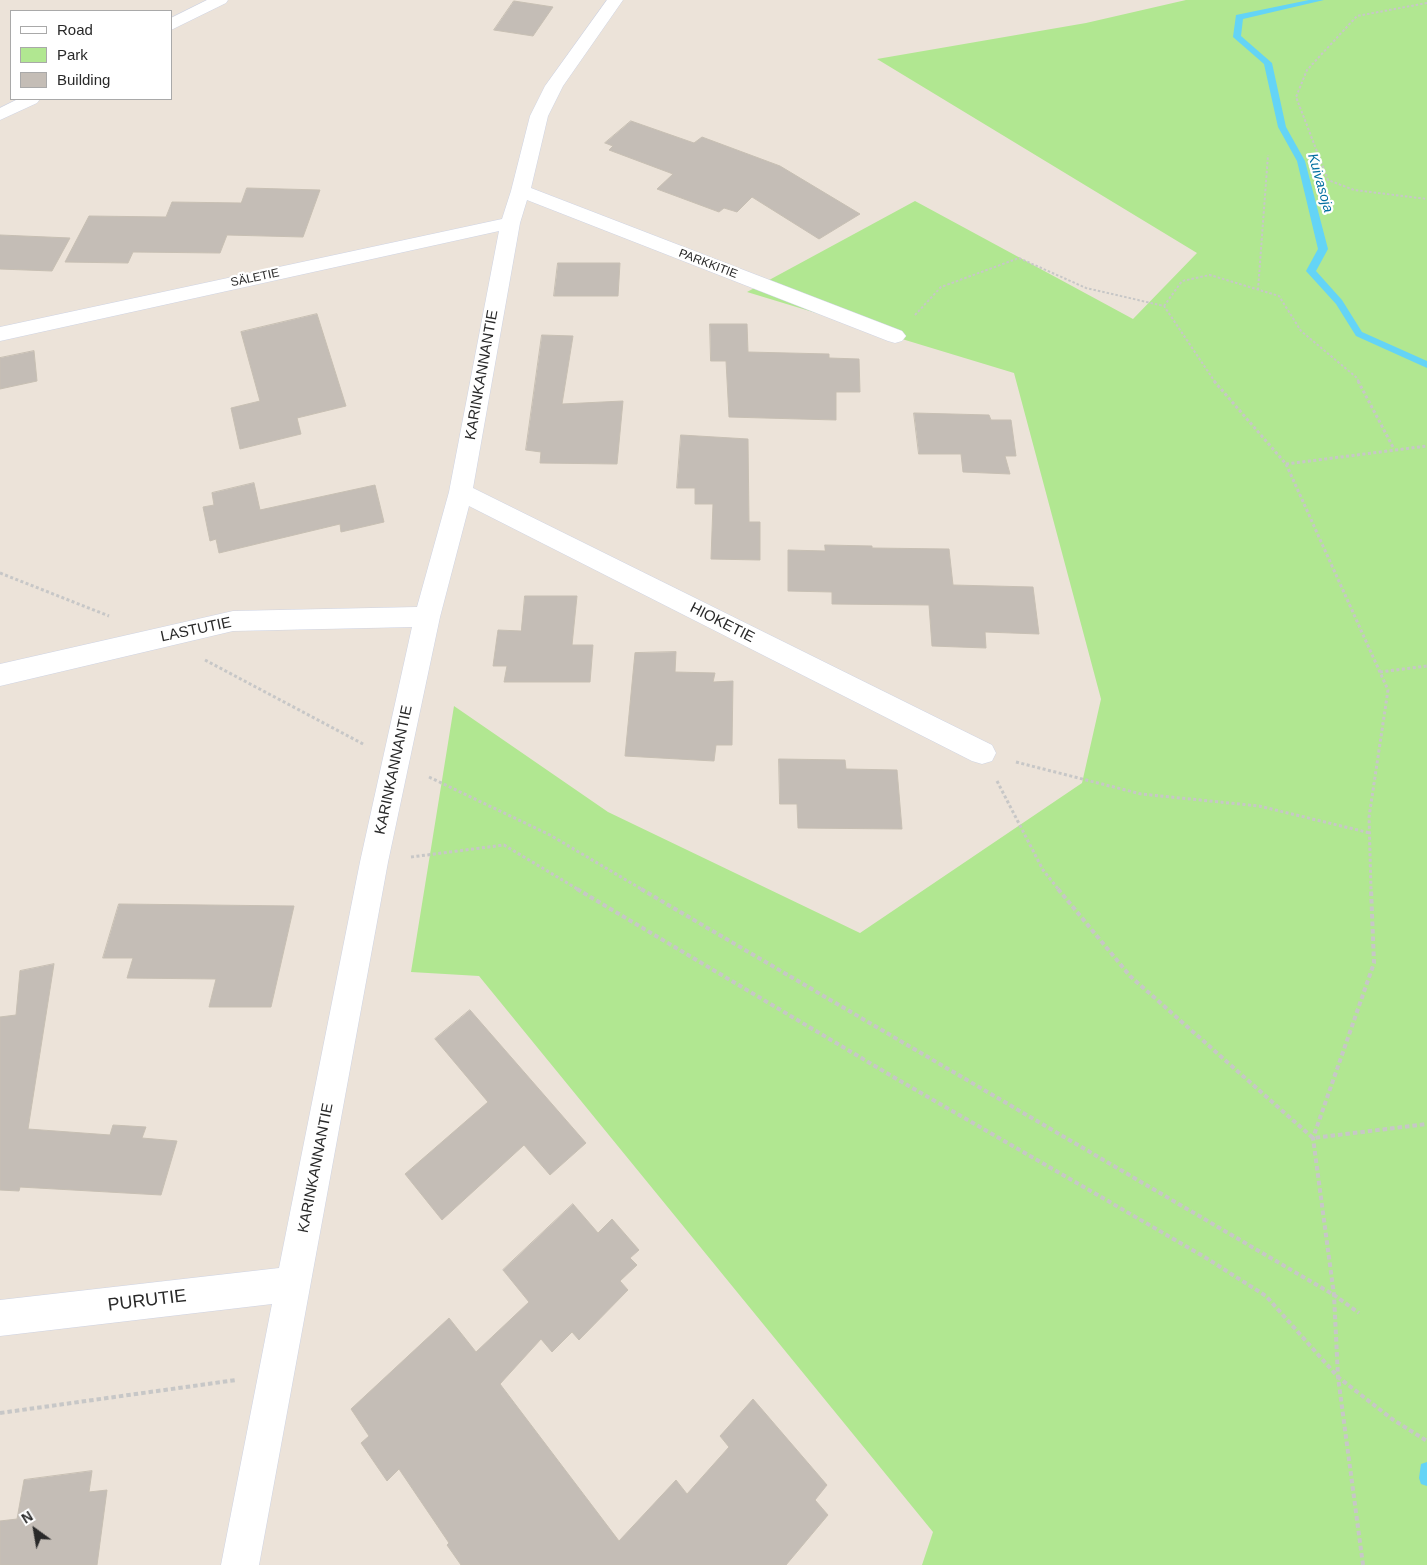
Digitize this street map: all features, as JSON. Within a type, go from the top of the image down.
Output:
[{"type":"street","points":[[172,24],[220,0]]},
{"type":"street","name":"KARINKANNANTIE","points":[[240,1565],[374,862],[427,617],[461,492],[510,222],[521,191],[539,116],[554,86],[615,0]]},
{"type":"street","points":[[0,115],[29,100]]},
{"type":"street","name":"PARKKITIE","points":[[521,191],[895,336]]},
{"type":"street","name":"SÄLETIE","points":[[0,334],[510,222]]},
{"type":"street","name":"HIOKETIE","points":[[461,492],[982,753]]},
{"type":"street","name":"LASTUTIE","points":[[0,675],[233,621],[427,617]]},
{"type":"street","name":"PURUTIE","points":[[0,1318],[294,1284]]},
{"type":"path","points":[[1427,3],[1357,16],[1307,70],[1296,97],[1328,180],[1354,190],[1427,199]]},
{"type":"path","points":[[1258,290],[1268,155]]},
{"type":"path","points":[[895,336],[942,287],[1019,258],[1086,288],[1164,306],[1212,378],[1286,464],[1388,690],[1369,817],[1374,964],[1313,1138],[1334,1295],[1338,1377],[1363,1565]]},
{"type":"path","points":[[1164,306],[1182,281],[1210,275],[1279,296],[1301,331],[1356,377],[1394,450]]},
{"type":"path","points":[[1286,464],[1427,446]]},
{"type":"path","points":[[0,573],[163,637],[396,762],[550,835],[1334,1295],[1359,1313]]},
{"type":"path","points":[[1380,672],[1427,666]]},
{"type":"path","points":[[982,753],[1141,794],[1259,806],[1370,833]]},
{"type":"path","points":[[982,753],[1043,870],[1130,976],[1313,1138],[1427,1124]]},
{"type":"path","points":[[374,862],[504,845],[890,1075],[1203,1256],[1266,1296],[1338,1377],[1392,1419],[1427,1441]]},
{"type":"path","points":[[0,1413],[277,1374]]},
{"type":"green space","points":[[1186,0],[1427,0],[1427,1565],[922,1565],[933,1532],[479,976],[411,972],[454,706],[608,812],[860,933],[1082,783],[1101,699],[1014,373],[747,292],[915,201],[1133,319],[1197,253],[877,59],[1086,23]]},
{"type":"building","points":[[514,1],[553,7],[533,36],[494,30]]},
{"type":"building","points":[[631,121],[694,143],[702,137],[780,166],[860,214],[819,239],[752,197],[737,212],[724,208],[719,212],[657,189],[673,174],[609,150],[613,146],[605,143]]},
{"type":"building","points":[[247,188],[320,190],[303,237],[227,235],[220,253],[133,252],[128,263],[65,262],[89,216],[166,217],[172,202],[241,203]]},
{"type":"building","points":[[0,235],[70,238],[52,271],[0,269]]},
{"type":"building","points":[[558,263],[620,263],[618,296],[554,296]]},
{"type":"building","points":[[317,314],[346,406],[297,418],[301,434],[240,449],[231,408],[260,401],[241,332]]},
{"type":"building","points":[[710,324],[747,324],[748,352],[829,354],[829,358],[859,359],[860,392],[836,392],[836,420],[729,417],[726,361],[711,361]]},
{"type":"building","points":[[542,335],[573,336],[562,404],[623,401],[617,464],[540,463],[541,452],[526,450]]},
{"type":"building","points":[[34,351],[37,381],[0,389],[0,358]]},
{"type":"building","points":[[914,413],[989,415],[991,420],[1011,420],[1016,456],[1005,456],[1010,474],[963,472],[961,454],[919,454]]},
{"type":"building","points":[[681,435],[748,439],[749,522],[760,522],[760,560],[711,559],[713,504],[695,504],[695,488],[677,488]]},
{"type":"building","points":[[254,483],[260,510],[375,485],[384,522],[341,532],[340,524],[219,553],[216,539],[210,541],[203,507],[214,505],[212,493]]},
{"type":"building","points":[[825,545],[949,549],[953,585],[1033,587],[1039,634],[985,632],[986,648],[932,646],[929,605],[832,604],[832,592],[788,591],[788,550],[825,551]]},
{"type":"building","points":[[525,596],[577,596],[572,645],[593,645],[590,682],[504,682],[507,666],[493,666],[498,630],[521,631]]},
{"type":"building","points":[[676,652],[675,672],[715,673],[713,682],[733,681],[732,745],[716,745],[714,761],[625,756],[635,653]]},
{"type":"building","points":[[779,759],[845,760],[846,769],[897,770],[902,829],[798,828],[797,804],[780,804]]},
{"type":"building","points":[[119,904],[294,906],[271,1007],[209,1007],[216,979],[127,978],[133,958],[103,958]]},
{"type":"building","points":[[54,964],[28,1129],[110,1135],[113,1125],[146,1127],[142,1138],[177,1141],[161,1195],[20,1187],[19,1191],[0,1190],[0,1017],[16,1015],[20,971]]},
{"type":"building","points":[[470,1010],[586,1143],[550,1175],[524,1145],[442,1220],[405,1174],[488,1102],[435,1039]]},
{"type":"building","points":[[573,1204],[598,1233],[612,1219],[639,1250],[630,1258],[637,1265],[620,1281],[628,1290],[579,1340],[572,1332],[552,1352],[541,1339],[500,1384],[619,1541],[676,1480],[687,1494],[729,1447],[720,1436],[753,1399],[827,1485],[815,1500],[828,1515],[786,1565],[461,1565],[447,1545],[449,1543],[399,1469],[387,1481],[361,1443],[369,1436],[351,1409],[449,1318],[476,1352],[529,1302],[503,1270]]},
{"type":"building","points":[[92,1471],[89,1492],[107,1490],[97,1565],[0,1565],[0,1521],[17,1519],[24,1480]]},
{"type":"waterway","name":"Kuivasoja","points":[[1320,0],[1239,17],[1237,37],[1268,63],[1282,127],[1301,161],[1323,249],[1311,271],[1339,302],[1359,334],[1427,365]]},
{"type":"waterway","name":"Kuivasoja","points":[[1427,1470],[1427,1478]]}]
